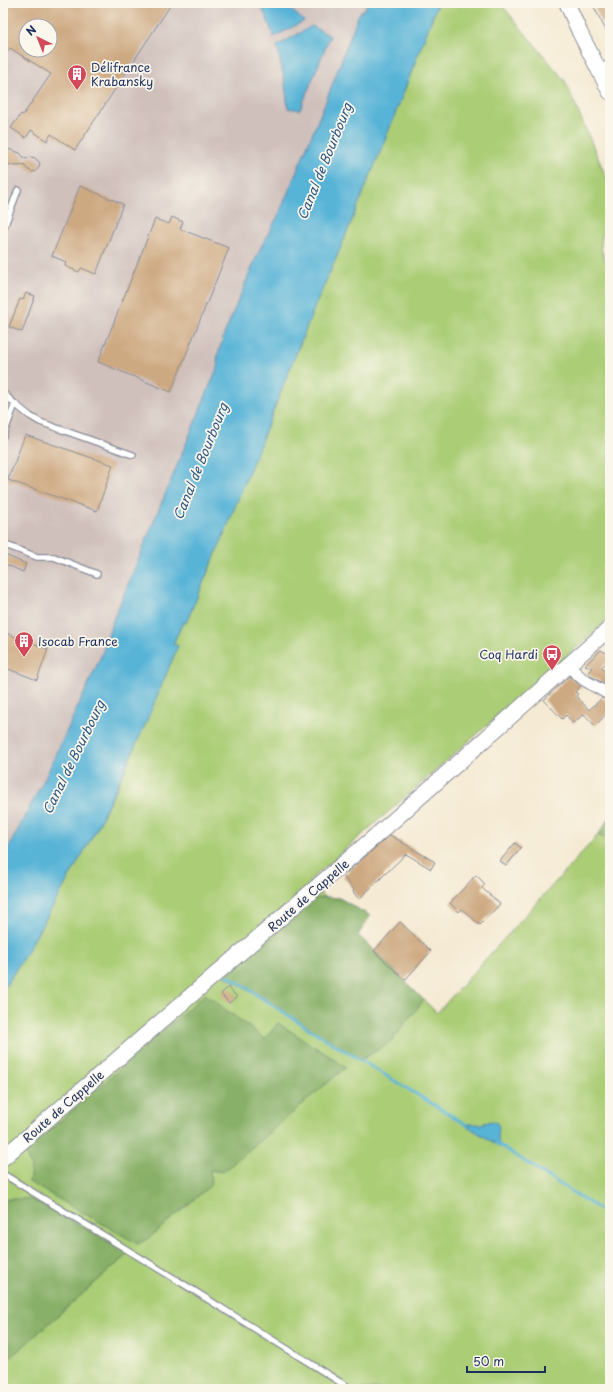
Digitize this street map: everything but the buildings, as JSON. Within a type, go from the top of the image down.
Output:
[{"type":"main road","points":[[567,3],[580,33],[604,68],[610,92]]},
{"type":"main road","name":"Route de Cappelle","points":[[3,1158],[394,820],[610,628]]},
{"type":"street","points":[[568,666],[584,680],[610,695]]},
{"type":"lane","points":[[3,230],[18,190]]},
{"type":"lane","points":[[3,393],[30,416],[40,422],[133,455]]},
{"type":"lane","points":[[3,436],[16,404]]},
{"type":"lane","points":[[3,544],[37,557],[54,557],[97,574]]},
{"type":"lane","points":[[3,1174],[185,1284],[351,1389]]},
{"type":"shaded area","points":[[3,3],[367,3],[365,9],[361,11],[358,16],[326,101],[279,214],[261,247],[237,303],[218,354],[218,366],[112,623],[102,654],[47,774],[3,858]]},
{"type":"green space","points":[[438,3],[500,3],[565,81],[610,186],[610,219],[605,226],[601,246],[603,255],[610,268],[610,618],[309,881],[324,897],[339,898],[370,916],[358,935],[437,1013],[598,835],[610,841],[610,1389],[3,1389],[3,990],[28,950],[96,830],[124,773],[178,646],[173,644],[183,622],[186,623],[219,547],[315,306],[385,140]]},
{"type":"green space","points":[[610,817],[610,841],[598,835]]},
{"type":"green space","points":[[324,897],[339,898],[370,916],[358,935],[424,1000],[392,1041],[361,1060],[225,976],[310,900]]},
{"type":"green space","points":[[205,994],[265,1039],[278,1023],[346,1067],[223,1172],[210,1170],[211,1185],[149,1238],[138,1244],[29,1182],[31,1167],[25,1152]]},
{"type":"green space","points":[[3,1199],[31,1199],[129,1253],[3,1364]]},
{"type":"water","points":[[258,3],[281,3],[304,21],[274,37],[266,16]]},
{"type":"water","name":"Canal de Bourbourg","points":[[367,3],[438,3],[385,140],[315,306],[219,547],[186,623],[183,622],[173,644],[178,646],[145,725],[96,830],[28,950],[3,990],[3,858],[47,774],[102,654],[112,623],[218,366],[218,354],[225,332],[261,247],[279,214],[326,101],[358,16],[361,11],[365,9]]},
{"type":"water","points":[[312,26],[330,36],[300,110],[288,108],[285,83],[277,46]]},
{"type":"water","points":[[492,1121],[497,1123],[499,1127],[499,1146],[464,1124],[481,1124]]},
{"type":"waterway","points":[[227,975],[303,1025],[467,1125]]},
{"type":"waterway","points":[[496,1143],[610,1216]]},
{"type":"place","name":"Délifrance Krabansky","points":[[77,91]]},
{"type":"place","name":"Isocab France","points":[[24,658]]},
{"type":"place","name":"Coq Hardi","points":[[552,671]]}]
